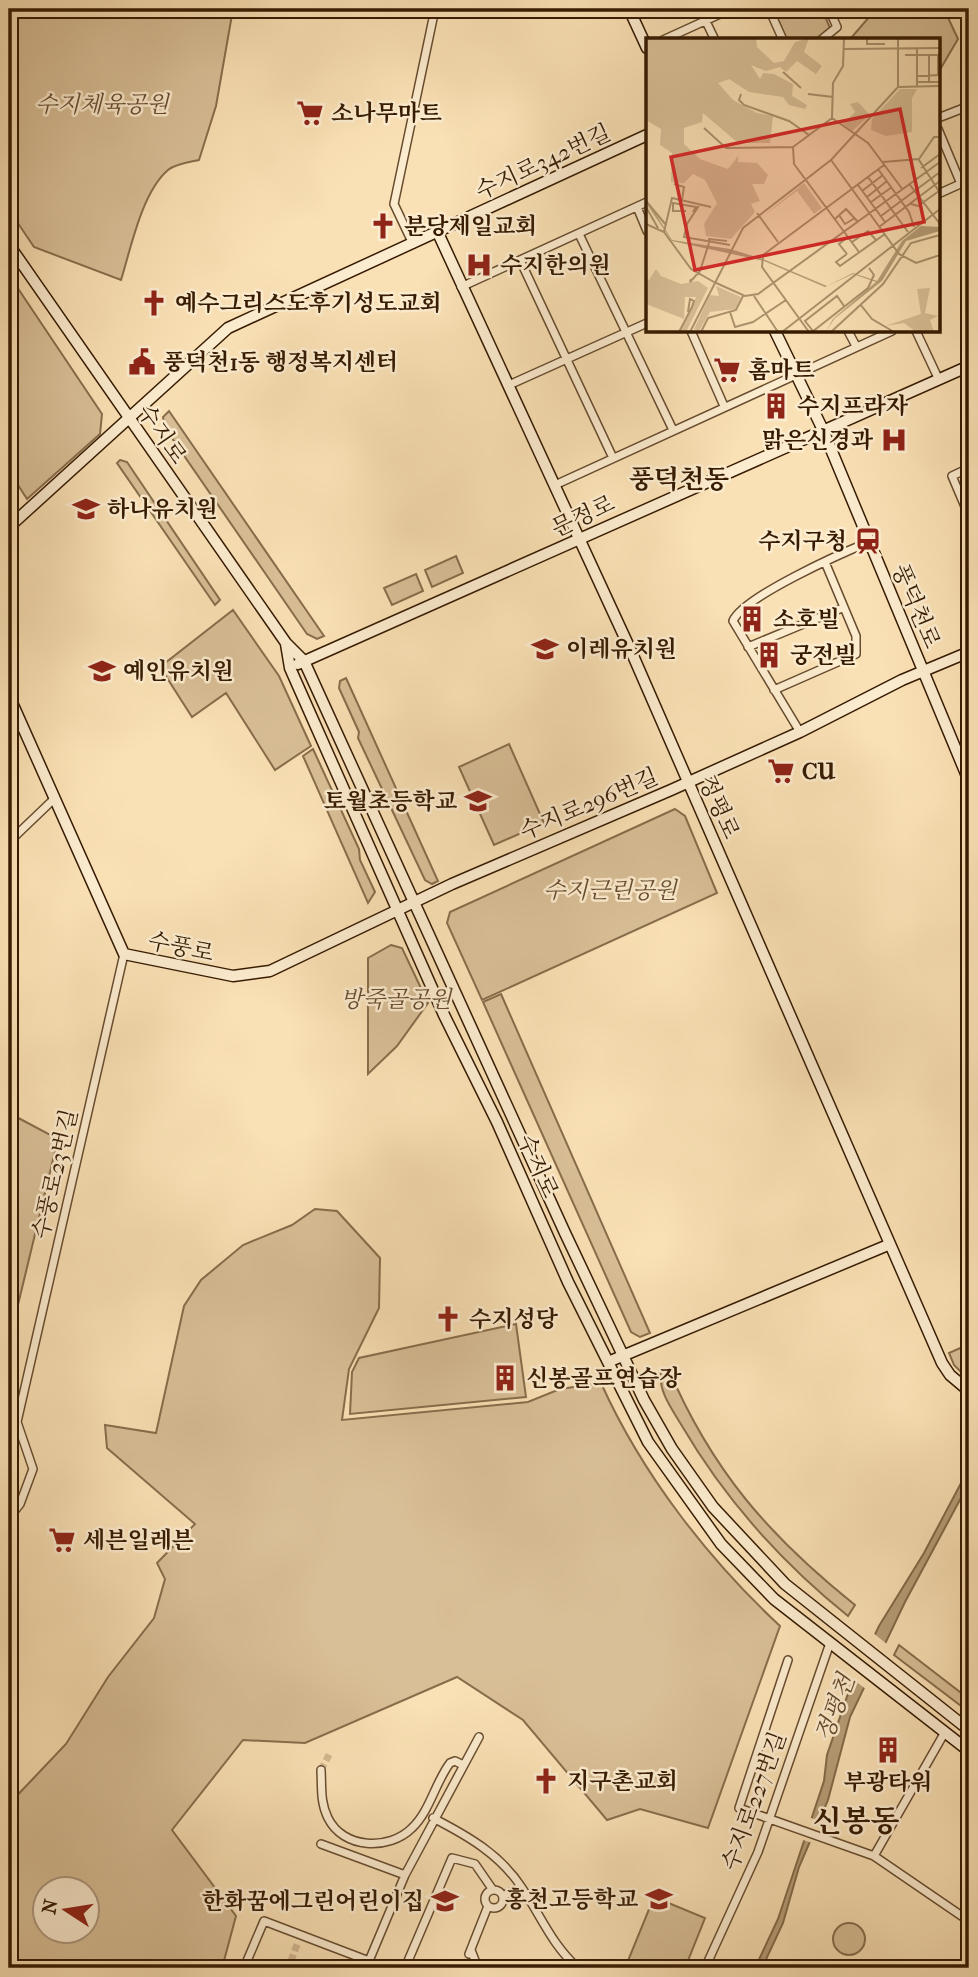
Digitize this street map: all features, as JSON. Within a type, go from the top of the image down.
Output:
[{"type":"street","points":[[413,244],[394,204],[435,9]]},
{"type":"street","points":[[629,9],[646,46]]},
{"type":"street","points":[[700,9],[714,38]]},
{"type":"street","points":[[667,38],[731,9]]},
{"type":"street","points":[[769,9],[782,38]]},
{"type":"street","points":[[823,38],[837,26],[829,9]]},
{"type":"street","points":[[940,117],[969,106]]},
{"type":"street","points":[[940,134],[961,184]]},
{"type":"street","name":"수지로342번길","points":[[9,527],[228,328],[646,135]]},
{"type":"street","points":[[940,193],[969,180]]},
{"type":"street","points":[[461,287],[646,202]]},
{"type":"street","points":[[637,207],[646,229]]},
{"type":"street","name":"정평로","points":[[438,233],[631,651],[882,1224],[888,1245],[942,1363],[969,1391]]},
{"type":"street","points":[[579,234],[673,430]]},
{"type":"street","name":"수지로","points":[[9,245],[286,643],[304,661],[624,1355],[672,1449],[713,1507],[785,1584],[969,1730]]},
{"type":"street","points":[[520,260],[613,458]]},
{"type":"street","points":[[509,385],[646,323]]},
{"type":"street","points":[[691,332],[724,406]]},
{"type":"street","name":"풍덕천로","points":[[775,332],[823,430],[969,781]]},
{"type":"street","points":[[849,332],[856,346]]},
{"type":"street","points":[[555,485],[890,332]]},
{"type":"street","points":[[916,332],[939,380]]},
{"type":"street","name":"문정로","points":[[290,668],[969,366]]},
{"type":"street","points":[[969,468],[952,476],[969,516]]},
{"type":"street","points":[[800,732],[734,627],[735,617],[796,575],[869,542]]},
{"type":"street","points":[[774,690],[856,654],[856,636],[825,562]]},
{"type":"street","points":[[748,647],[842,608]]},
{"type":"street","name":"수지로","points":[[286,643],[290,668],[397,912],[648,1442],[721,1544],[774,1599],[945,1732]]},
{"type":"street","name":"수지로296번길","points":[[415,904],[800,732],[923,671],[969,652]]},
{"type":"street","name":"수풍로","points":[[9,696],[124,954],[243,977],[285,965],[415,904]]},
{"type":"street","points":[[9,842],[55,798]]},
{"type":"street","name":"수풍로23번길","points":[[9,1518],[20,1504],[33,1469],[17,1422],[124,954]]},
{"type":"street","points":[[608,1362],[888,1245]]},
{"type":"street","name":"수지로227번길","points":[[705,1968],[770,1818],[830,1643]]},
{"type":"street","points":[[788,1660],[739,1808],[828,1837],[874,1856],[969,1921]]},
{"type":"street","points":[[874,1856],[945,1732],[969,1751]]},
{"type":"street","points":[[244,1968],[264,1921],[299,1939],[368,1965],[405,1875],[433,1818],[480,1737]]},
{"type":"street","points":[[321,1770],[322,1798],[331,1824],[349,1837],[376,1844],[393,1840],[410,1830],[450,1763],[455,1761],[463,1765]]},
{"type":"street","points":[[433,1818],[496,1856],[522,1887],[561,1952],[578,1968]]},
{"type":"street","points":[[321,1844],[405,1875]]},
{"type":"street","points":[[405,1968],[452,1858],[475,1864],[493,1890],[503,1896]]},
{"type":"street","points":[[488,1906],[500,1907],[503,1896],[522,1887]]},
{"type":"street","points":[[478,1968],[470,1952],[488,1906],[485,1898],[493,1890]]},
{"type":"green space","name":"수지체육공원","points":[[9,9],[233,9],[216,106],[199,160],[168,170],[151,192],[138,221],[121,280],[34,247],[9,210]]},
{"type":"green space","points":[[773,9],[822,9],[830,28],[818,38],[786,38]]},
{"type":"green space","points":[[876,9],[944,9],[958,39],[940,70],[940,38],[851,38]]},
{"type":"green space","points":[[9,275],[102,414],[100,434],[27,499],[9,471]]},
{"type":"green space","points":[[169,411],[324,636],[317,639],[307,634],[165,428],[163,417]]},
{"type":"green space","points":[[120,460],[127,462],[220,600],[215,605],[117,463]]},
{"type":"green space","points":[[456,556],[463,573],[432,587],[425,570]]},
{"type":"green space","points":[[416,574],[423,591],[392,605],[384,588]]},
{"type":"green space","points":[[233,610],[279,676],[311,746],[275,770],[226,693],[192,717],[160,667]]},
{"type":"green space","points":[[346,678],[438,881],[432,884],[425,880],[358,738],[359,732],[339,688],[340,681]]},
{"type":"green space","points":[[509,744],[544,823],[494,845],[459,767]]},
{"type":"green space","points":[[313,749],[359,849],[360,860],[375,892],[368,903],[303,756]]},
{"type":"green space","name":"수지근린공원","points":[[675,809],[685,816],[717,893],[482,1000],[447,923],[450,912]]},
{"type":"green space","name":"방죽골공원","points":[[391,945],[402,948],[428,1003],[397,1046],[368,1074],[368,958]]},
{"type":"green space","points":[[501,994],[650,1333],[640,1337],[631,1332],[483,1002]]},
{"type":"green space","points":[[9,1113],[58,1139],[9,1342]]},
{"type":"green space","points":[[315,1209],[337,1211],[380,1258],[379,1308],[349,1369],[342,1420],[528,1402],[560,1389],[601,1383],[636,1450],[679,1514],[727,1573],[780,1626],[708,1828],[640,1809],[607,1820],[523,1720],[457,1677],[305,1743],[243,1740],[172,1830],[236,1916],[222,1968],[28,1968],[21,1964],[9,1964],[9,1804],[66,1744],[108,1677],[154,1618],[165,1579],[157,1563],[195,1524],[107,1448],[105,1425],[156,1433],[184,1306],[201,1280],[243,1245],[292,1225]]},
{"type":"green space","name":"신봉골프연습장","points":[[516,1324],[526,1397],[350,1414],[352,1372],[359,1358]]},
{"type":"green space","points":[[969,1344],[969,1380],[954,1365],[949,1353]]},
{"type":"green space","points":[[668,1368],[685,1405],[724,1470],[770,1527],[855,1605],[848,1616],[778,1552],[717,1480],[667,1400],[661,1372]]},
{"type":"green space","points":[[899,1645],[969,1699],[969,1712],[894,1655]]},
{"type":"green space","points":[[654,1897],[705,1918],[685,1968],[625,1968]]},
{"type":"green space","points":[[849,1923],[860,1928],[865,1939],[860,1950],[849,1955],[838,1950],[833,1939],[838,1928]]},
{"type":"shaded area","name":"정평천","points":[[969,1468],[969,1483],[905,1602],[850,1717],[828,1800],[799,1867],[783,1923],[762,1968],[755,1968],[778,1919],[824,1781],[827,1755],[851,1685],[879,1626],[924,1553]]},
{"type":"pier","points":[[872,1632],[888,1645],[867,1690],[850,1677]]},
{"type":"pier","points":[[808,1817],[823,1822],[815,1844],[800,1839]]},
{"type":"tunnel","points":[[321,1770],[330,1753]]},
{"type":"tunnel","points":[[291,1961],[298,1942]]},
{"type":"tunnel","points":[[465,1966],[469,1954]]},
{"type":"place","name":"소나무마트","points":[[310,113]]},
{"type":"place","name":"분당제일교회","points":[[383,226]]},
{"type":"place","name":"수지한의원","points":[[479,265]]},
{"type":"place","name":"예수그리스도후기성도교회","points":[[154,303]]},
{"type":"place","name":"풍덕천1동 행정복지센터","points":[[142,362]]},
{"type":"place","name":"홈마트","points":[[727,370]]},
{"type":"place","name":"수지프라자","points":[[776,406]]},
{"type":"place","name":"맑은신경과","points":[[894,440]]},
{"type":"place","name":"하나유치원","points":[[86,509]]},
{"type":"place","name":"수지구청","points":[[868,541]]},
{"type":"place","name":"소호빌","points":[[752,619]]},
{"type":"place","name":"이레유치원","points":[[545,649]]},
{"type":"place","name":"궁전빌","points":[[769,655]]},
{"type":"place","name":"예인유치원","points":[[102,671]]},
{"type":"place","name":"CU","points":[[781,771]]},
{"type":"place","name":"토월초등학교","points":[[478,801]]},
{"type":"place","name":"수지성당","points":[[448,1319]]},
{"type":"place","name":"신봉골프연습장","points":[[505,1378]]},
{"type":"place","name":"세븐일레븐","points":[[62,1540]]},
{"type":"place","name":"부광타워","points":[[888,1750]]},
{"type":"place","name":"지구촌교회","points":[[546,1781]]},
{"type":"place","name":"홍천고등학교","points":[[659,1899]]},
{"type":"place","name":"한화꿈에그린어린이집","points":[[445,1901]]},
{"type":"district","name":"풍덕천동","points":[[679,479]]},
{"type":"district","name":"신봉동","points":[[856,1821]]}]
